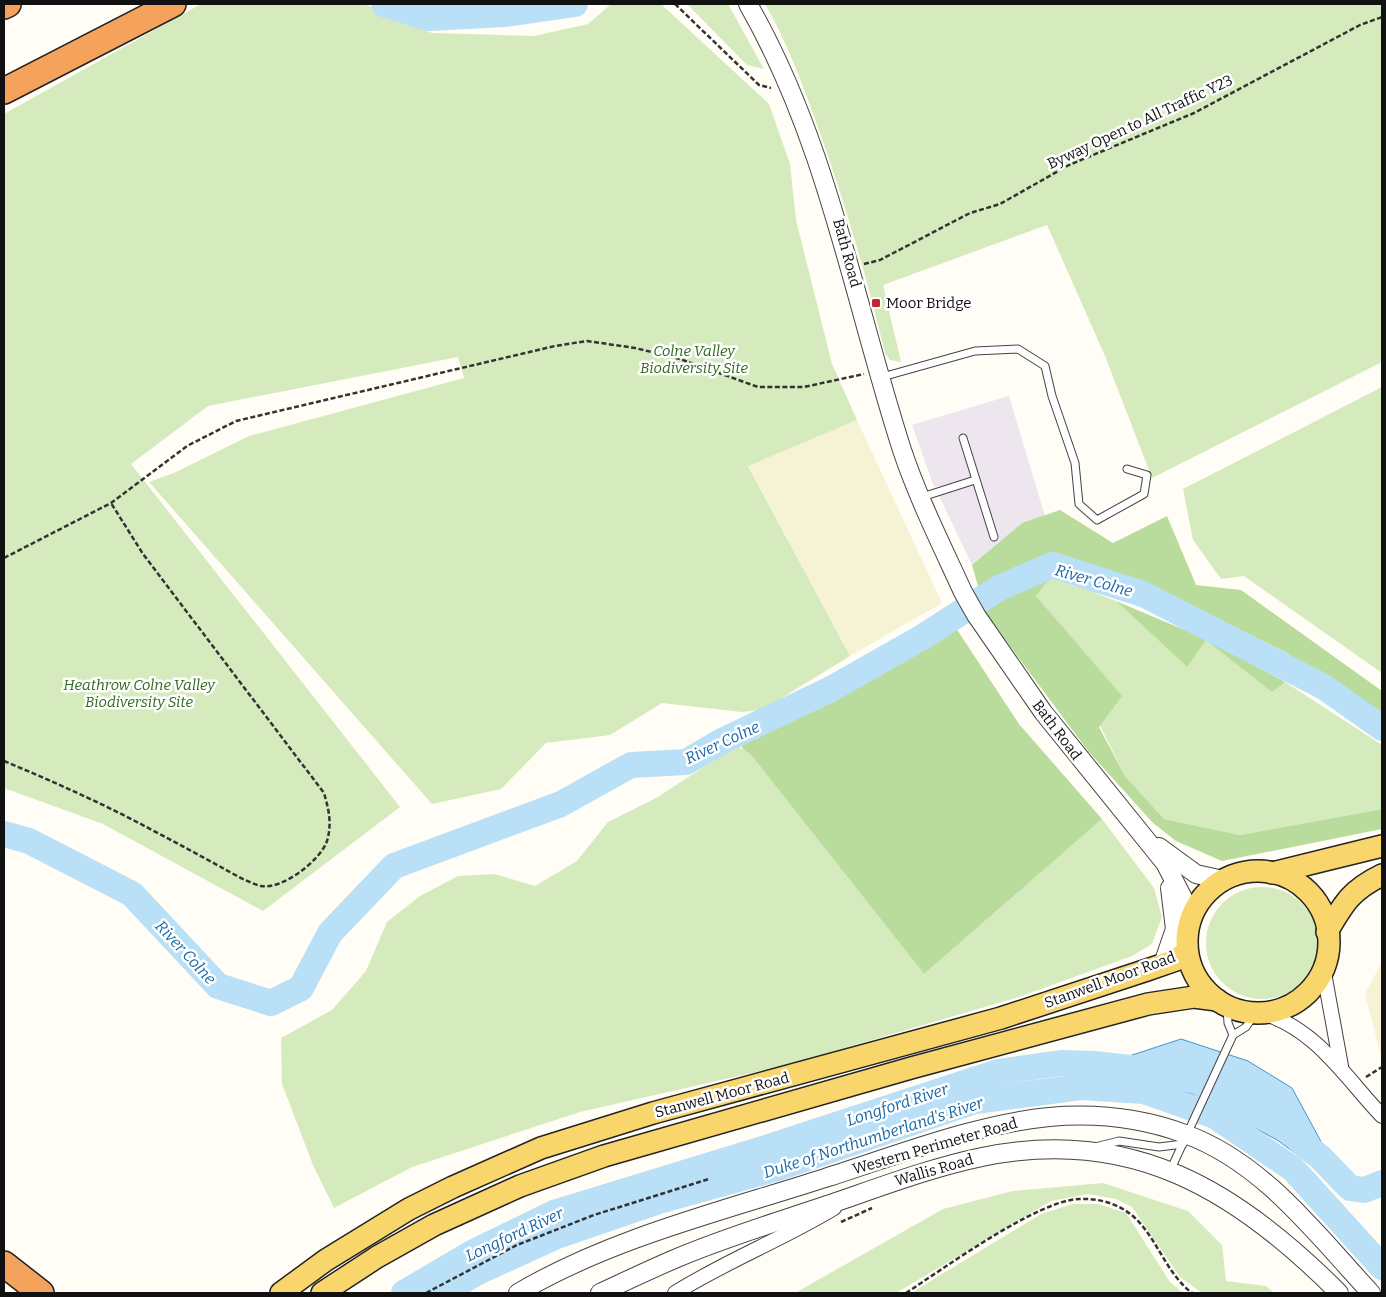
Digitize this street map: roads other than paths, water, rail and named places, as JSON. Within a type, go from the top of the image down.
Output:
[{"type":"highway","points":[[4,6],[8,4]]},
{"type":"highway","points":[[4,92],[173,4]]},
{"type":"highway","points":[[4,1264],[41,1293]]},
{"type":"main road","points":[[1272,873],[1382,846]]},
{"type":"main road","points":[[1241,872],[1272,873],[1290,878],[1306,888],[1316,901],[1327,932],[1324,973],[1311,990],[1295,1002],[1280,1009],[1258,1012],[1222,1003],[1203,988],[1196,976],[1187,951],[1188,925],[1198,904],[1209,890],[1223,880],[1241,872]]},
{"type":"main road","points":[[1327,932],[1342,907],[1361,885],[1382,875]]},
{"type":"main road","name":"Stanwell Moor Road","points":[[281,1293],[346,1247],[409,1209],[453,1187],[541,1148],[653,1114],[1001,1018],[1176,960],[1187,951]]},
{"type":"main road","name":"Stanwell Moor Road","points":[[322,1293],[378,1257],[434,1225],[520,1186],[604,1156],[911,1068],[1148,1004],[1194,997],[1222,1003]]},
{"type":"street","name":"Bath Road","points":[[748,4],[794,95],[816,152],[903,451],[963,592],[976,615],[1043,712],[1146,838],[1164,863],[1184,900],[1188,925]]},
{"type":"street","name":"Bath Road","points":[[1146,838],[1196,874],[1223,880]]},
{"type":"street","points":[[1163,964],[1175,929],[1173,903],[1164,863]]},
{"type":"street","points":[[1324,973],[1341,1066]]},
{"type":"street","points":[[1258,1012],[1282,1019],[1306,1035],[1341,1066],[1382,1116]]},
{"type":"street","name":"Western Perimeter Road","points":[[518,1293],[568,1268],[636,1240],[893,1157],[1009,1123],[1077,1115],[1135,1121],[1188,1134],[1234,1159],[1288,1204],[1371,1293]]},
{"type":"street","name":"Western Perimeter Road","points":[[600,1293],[679,1257],[903,1179],[982,1157],[1036,1150],[1078,1151],[1131,1158],[1170,1171],[1235,1204],[1260,1222],[1338,1293]]},
{"type":"street","points":[[684,1291],[706,1274],[812,1222],[854,1196]]},
{"type":"lane","points":[[881,374],[975,351],[1018,349],[1045,366],[1052,396],[1075,463],[1079,504],[1097,520],[1144,494],[1147,476],[1127,469]]},
{"type":"lane","points":[[963,438],[994,536]]},
{"type":"lane","points":[[922,498],[975,480]]},
{"type":"lane","points":[[1222,1003],[1232,1037]]},
{"type":"lane","points":[[1170,1171],[1232,1037],[1246,1027],[1258,1012]]},
{"type":"lane","name":"Western Perimeter Road","points":[[1078,1151],[1119,1142],[1159,1147],[1188,1134]]},
{"type":"water","points":[[1181,1039],[1248,1061],[1292,1088],[1331,1160],[1320,1171],[1277,1140],[1192,1094],[1114,1076],[1114,1061]]},
{"type":"waterway","points":[[384,4],[429,18],[505,14],[575,4]]},
{"type":"waterway","name":"River Colne","points":[[4,834],[29,841],[132,894],[218,986],[271,1003],[301,988],[330,933],[394,866],[561,804],[631,765],[686,762],[722,741],[829,690],[921,638],[999,588],[1052,565],[1143,594],[1324,687],[1382,728]]},
{"type":"waterway","name":"Longford River","points":[[404,1293],[472,1253],[554,1213],[769,1147],[998,1072],[1061,1063],[1094,1064],[1148,1070]]},
{"type":"waterway","name":"Duke of Northumberland's River","points":[[441,1293],[480,1271],[557,1236],[659,1201],[778,1168],[975,1101],[1081,1087],[1144,1091],[1215,1116],[1293,1169],[1382,1267]]},
{"type":"waterway","name":"Longford River","points":[[1299,1140],[1321,1158],[1350,1188],[1364,1190],[1382,1183]]},
{"type":"place","name":"Moor Bridge","points":[[876,303]]},
{"type":"park label","name":"Colne Valley Biodiversity Site","points":[[694,360]]},
{"type":"park label","name":"Heathrow Colne Valley Biodiversity Site","points":[[139,694]]}]
